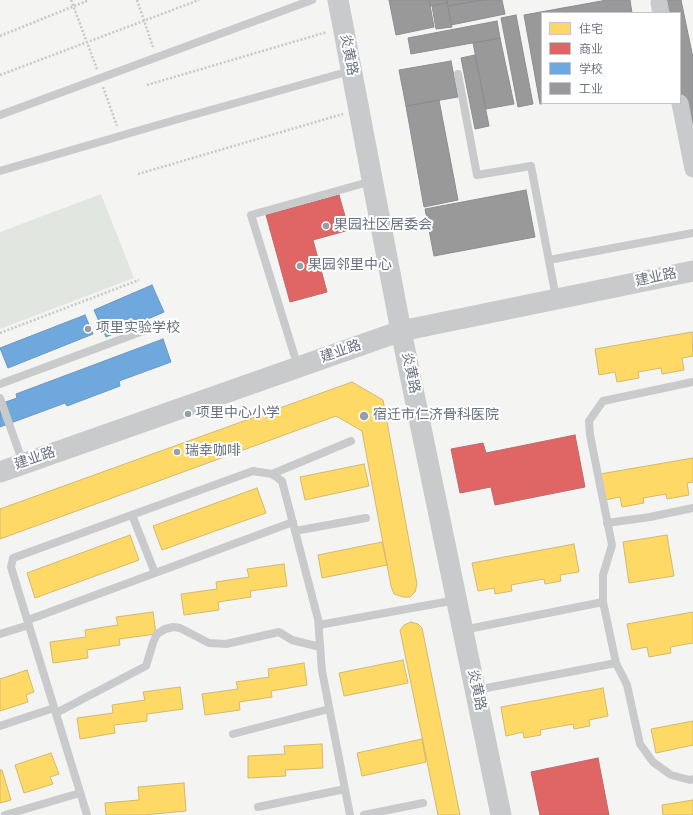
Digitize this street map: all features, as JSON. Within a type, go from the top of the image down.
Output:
[{"type":"street","name":"炎黄路","points":[[338,0],[372,181],[501,815]]},
{"type":"street","points":[[680,104],[693,169]]},
{"type":"street","name":"建业路","points":[[0,472],[402,331],[693,270]]},
{"type":"lane","points":[[0,115],[312,0]]},
{"type":"lane","points":[[0,171],[174,120],[351,71]]},
{"type":"lane","points":[[458,74],[477,175],[531,166],[557,299]]},
{"type":"lane","points":[[298,367],[250,215],[372,181]]},
{"type":"lane","points":[[549,260],[693,233]]},
{"type":"lane","points":[[0,384],[154,327]]},
{"type":"lane","points":[[693,382],[603,401],[589,421],[590,435],[612,545],[603,575],[603,602],[616,662],[627,685],[640,744],[653,762],[671,775],[690,780],[693,779]]},
{"type":"lane","points":[[0,398],[24,463]]},
{"type":"lane","points":[[272,474],[351,441]]},
{"type":"lane","points":[[87,815],[11,567],[13,558],[252,471],[272,474],[282,482],[318,619],[322,671],[350,815]]},
{"type":"lane","points":[[608,523],[650,517],[693,508]]},
{"type":"lane","points":[[132,515],[155,573]]},
{"type":"lane","points":[[295,531],[366,518]]},
{"type":"lane","points":[[0,634],[155,573],[293,522]]},
{"type":"lane","points":[[319,626],[457,599]]},
{"type":"lane","points":[[463,630],[603,602]]},
{"type":"lane","points":[[0,726],[55,710],[146,666],[152,643],[157,634],[165,629],[180,628],[209,643],[226,644],[279,632],[292,640],[320,647]]},
{"type":"lane","points":[[476,690],[616,662]]},
{"type":"lane","points":[[232,734],[329,709]]},
{"type":"lane","points":[[258,807],[345,789]]},
{"type":"lane","points":[[5,815],[80,793]]},
{"type":"lane","points":[[364,815],[424,803]]},
{"type":"path","points":[[0,36],[89,0]]},
{"type":"path","points":[[137,0],[157,57]]},
{"type":"path","points":[[0,75],[199,0]]},
{"type":"path","points":[[147,85],[343,28]]},
{"type":"path","points":[[138,174],[359,110]]},
{"type":"path","points":[[0,333],[139,280]]},
{"type":"shaded area","points":[[101,194],[134,278],[0,329],[0,232]]},
{"type":"building: 住宅","points":[[692,332],[693,356],[682,358],[684,370],[662,374],[661,368],[638,372],[639,378],[617,382],[615,372],[599,375],[595,349]]},
{"type":"building: 住宅","points":[[352,382],[383,400],[417,584],[415,592],[410,597],[403,597],[394,594],[391,586],[362,431],[336,416],[0,539],[0,509]]},
{"type":"building: 住宅","points":[[693,458],[693,482],[687,483],[689,495],[667,499],[666,494],[643,498],[644,503],[622,507],[620,497],[605,500],[600,474]]},
{"type":"building: 住宅","points":[[364,464],[369,486],[305,500],[300,477]]},
{"type":"building: 住宅","points":[[257,488],[266,513],[162,550],[153,526]]},
{"type":"building: 住宅","points":[[130,535],[139,560],[35,598],[27,573]]},
{"type":"building: 住宅","points":[[667,535],[674,576],[629,583],[623,542]]},
{"type":"building: 住宅","points":[[382,542],[387,565],[322,578],[318,555]]},
{"type":"building: 住宅","points":[[574,544],[579,572],[560,575],[561,581],[545,584],[544,579],[511,585],[512,591],[495,594],[494,588],[478,591],[472,563]]},
{"type":"building: 住宅","points":[[284,564],[287,586],[250,591],[251,597],[218,602],[219,610],[184,615],[181,594],[217,589],[216,582],[249,577],[247,569]]},
{"type":"building: 住宅","points":[[153,612],[156,634],[119,639],[120,645],[87,650],[88,658],[53,663],[50,642],[86,637],[85,630],[118,625],[116,617]]},
{"type":"building: 住宅","points":[[693,612],[693,643],[670,647],[671,653],[649,657],[647,647],[632,650],[627,624]]},
{"type":"building: 住宅","points":[[411,622],[418,624],[422,628],[460,815],[438,815],[400,630],[404,625]]},
{"type":"building: 住宅","points":[[403,660],[408,683],[344,696],[339,673]]},
{"type":"building: 住宅","points":[[304,663],[307,685],[271,691],[272,697],[239,702],[240,710],[205,715],[202,694],[238,689],[236,682],[269,677],[268,669]]},
{"type":"building: 住宅","points":[[27,670],[34,692],[26,695],[28,702],[0,711],[0,679]]},
{"type":"building: 住宅","points":[[180,687],[183,709],[147,714],[147,721],[114,725],[115,733],[80,739],[77,718],[113,713],[112,705],[145,700],[143,692]]},
{"type":"building: 住宅","points":[[603,688],[608,716],[589,720],[590,726],[574,729],[573,724],[540,730],[541,735],[524,738],[523,732],[506,736],[501,707]]},
{"type":"building: 住宅","points":[[693,721],[693,745],[656,753],[651,729]]},
{"type":"building: 住宅","points":[[422,739],[426,762],[362,776],[357,753]]},
{"type":"building: 住宅","points":[[322,744],[323,768],[285,770],[286,776],[248,778],[248,756],[285,754],[284,746]]},
{"type":"building: 住宅","points":[[51,753],[59,774],[50,777],[53,784],[24,793],[15,765]]},
{"type":"building: 住宅","points":[[0,770],[2,770],[11,800],[0,803]]},
{"type":"building: 住宅","points":[[184,783],[186,811],[143,815],[106,815],[105,803],[139,800],[138,787]]},
{"type":"building: 住宅","points":[[693,800],[693,815],[663,815],[662,805]]},
{"type":"building: 商业","name":"果园邻里中心","points":[[339,195],[349,230],[313,240],[327,292],[290,302],[266,215]]},
{"type":"building: 商业","points":[[575,435],[585,487],[495,505],[491,487],[460,493],[451,449],[483,443],[486,453]]},
{"type":"building: 商业","points":[[598,758],[609,815],[540,815],[531,772]]},
{"type":"building: 学校","points":[[152,285],[164,312],[106,337],[94,310]]},
{"type":"building: 学校","points":[[85,315],[93,334],[8,368],[0,348]]},
{"type":"building: 学校","points":[[163,339],[171,362],[119,381],[120,386],[67,406],[65,403],[0,427],[0,404],[17,398],[16,394]]},
{"type":"building: 工业","points":[[389,0],[429,0],[434,27],[396,35]]},
{"type":"building: 工业","points":[[429,0],[447,0],[447,3],[430,6]]},
{"type":"building: 工业","points":[[447,0],[482,0],[448,6]]},
{"type":"building: 工业","points":[[482,0],[502,0],[505,14],[451,25],[448,6]]},
{"type":"building: 工业","points":[[607,0],[630,0],[632,12],[541,12],[540,104],[524,15]]},
{"type":"building: 工业","points":[[661,0],[681,0],[693,58],[693,162],[681,102],[681,12],[663,12]]},
{"type":"building: 工业","points":[[447,3],[452,27],[436,29],[432,6]]},
{"type":"building: 工业","points":[[516,15],[533,104],[518,107],[501,18]]},
{"type":"building: 工业","points":[[497,21],[500,38],[411,54],[408,38]]},
{"type":"building: 工业","points":[[500,38],[514,104],[486,109],[473,43]]},
{"type":"building: 工业","points":[[475,55],[489,126],[475,129],[461,58]]},
{"type":"building: 工业","points":[[451,61],[458,97],[406,106],[399,70]]},
{"type":"building: 工业","points":[[439,100],[458,200],[424,207],[406,106]]},
{"type":"building: 工业","points":[[526,190],[535,237],[434,256],[425,209]]},
{"type":"place","name":"果园社区居委会","points":[[326,226]]},
{"type":"place","name":"果园邻里中心","points":[[300,266]]},
{"type":"place","name":"项里实验学校","points":[[88,329]]},
{"type":"place","name":"项里中心小学","points":[[188,414]]},
{"type":"place","name":"宿迁市仁济骨科医院","points":[[364,416]]},
{"type":"place","name":"瑞幸咖啡","points":[[177,452]]}]
